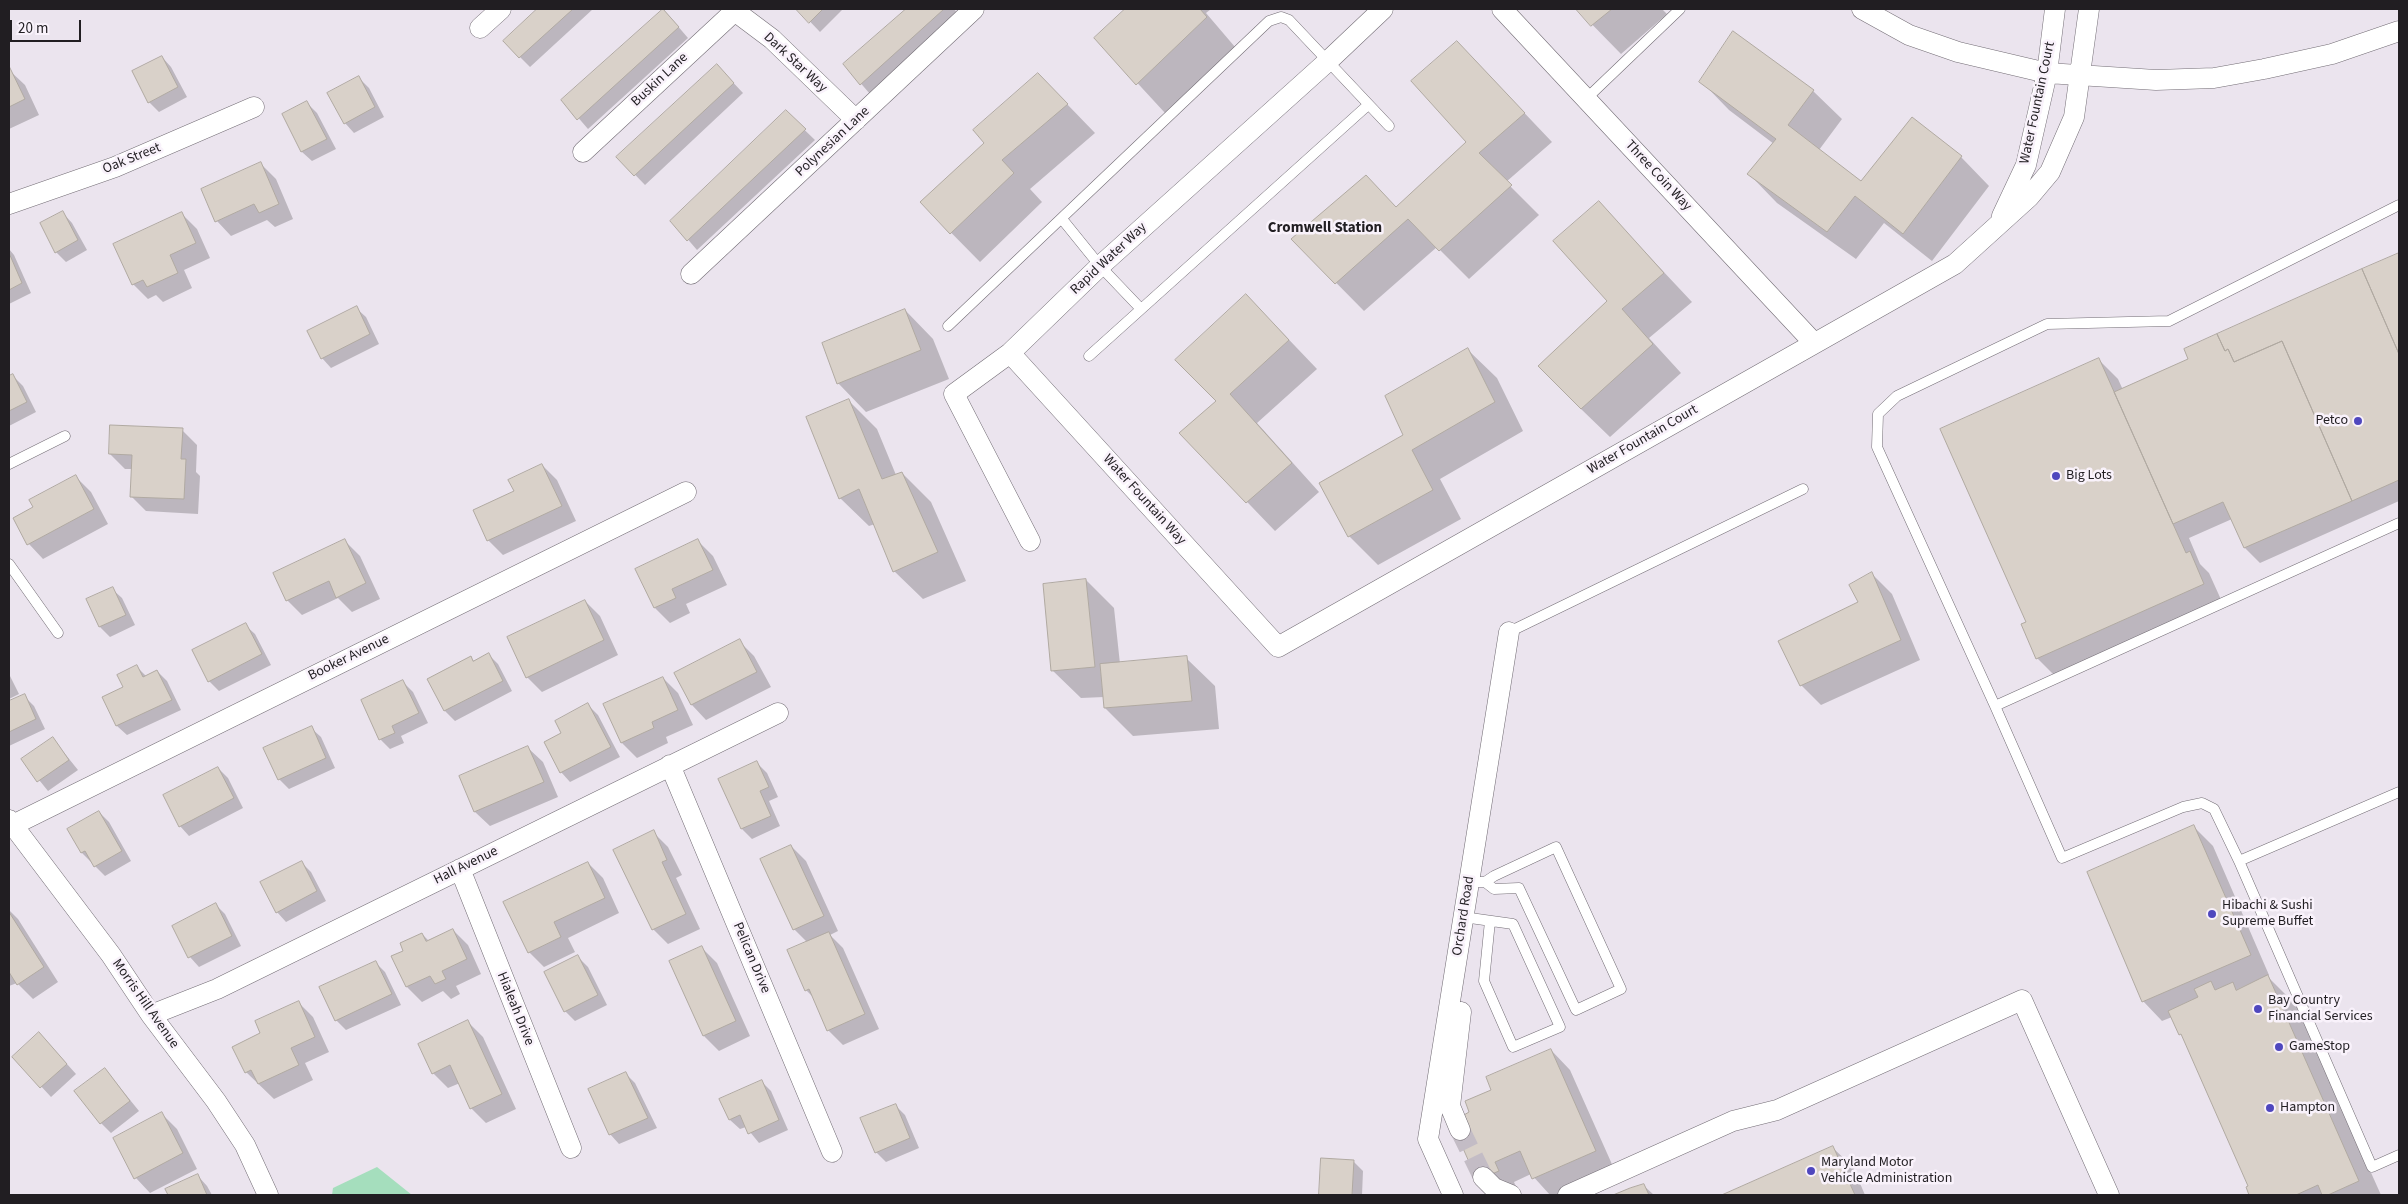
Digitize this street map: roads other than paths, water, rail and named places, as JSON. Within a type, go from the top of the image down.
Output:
[{"type":"street","points":[[480,28],[501,9]]},
{"type":"street","name":"Dark Star Way","points":[[735,9],[772,38],[856,120]]},
{"type":"street","name":"Buskin Lane","points":[[583,152],[735,9]]},
{"type":"street","name":"Polynesian Lane","points":[[691,274],[974,9]]},
{"type":"street","name":"Rapid Water Way","points":[[1030,541],[954,394],[1010,353],[1100,266],[1327,62],[1382,9]]},
{"type":"street","name":"Three Coin Way","points":[[1502,9],[1814,343]]},
{"type":"street","points":[[1862,9],[1908,35],[1950,49],[2047,73],[2156,80],[2214,78],[2332,54],[2399,31]]},
{"type":"street","name":"Water Fountain Court","points":[[2000,222],[2026,165],[2047,73],[2055,9]]},
{"type":"street","name":"Water Fountain Court","points":[[1278,647],[1955,264],[2029,197],[2050,172],[2074,117],[2090,9]]},
{"type":"street","name":"Oak Street","points":[[9,204],[115,167],[254,107]]},
{"type":"street","name":"Water Fountain Way","points":[[1010,353],[1278,647]]},
{"type":"street","name":"Booker Avenue","points":[[11,823],[686,492]]},
{"type":"street","name":"Orchard Road","points":[[1453,1195],[1428,1139],[1463,917],[1477,882],[1509,632]]},
{"type":"street","name":"Hall Avenue","points":[[152,1015],[217,989],[778,713]]},
{"type":"street","name":"Pelican Drive","points":[[670,765],[832,1152]]},
{"type":"street","name":"Morris Hill Avenue","points":[[11,823],[111,955],[245,1145],[268,1195]]},
{"type":"street","name":"Hialeah Drive","points":[[460,870],[571,1148]]},
{"type":"street","points":[[1456,960],[1463,998],[1450,1106],[1460,1130]]},
{"type":"street","points":[[1568,1195],[1733,1121],[1777,1110],[2022,1000],[2109,1195]]},
{"type":"street","points":[[1483,1178],[1494,1188],[1511,1195]]},
{"type":"lane","points":[[1587,98],[1680,9]]},
{"type":"lane","points":[[948,326],[1062,220],[1269,21],[1281,17],[1289,20],[1389,126]]},
{"type":"lane","points":[[1089,356],[1368,105]]},
{"type":"lane","points":[[2399,205],[2169,321],[2047,324],[1897,396],[1878,414],[1877,447],[2062,858],[2183,807],[2202,803],[2214,808],[2239,860],[2372,1167],[2399,1155]]},
{"type":"lane","points":[[1062,220],[1100,266],[1141,309]]},
{"type":"lane","points":[[9,464],[65,436]]},
{"type":"lane","points":[[1509,632],[1804,489]]},
{"type":"lane","points":[[1995,706],[2399,524]]},
{"type":"lane","points":[[9,564],[58,633]]},
{"type":"lane","points":[[2239,860],[2399,792]]},
{"type":"lane","points":[[1556,847],[1621,988],[1576,1010],[1519,888],[1494,889],[1477,882],[1556,847]]},
{"type":"lane","points":[[1463,917],[1513,924],[1560,1027],[1513,1047],[1484,981],[1490,921]]},
{"type":"tunnel","points":[[1460,1130],[1483,1177]]},
{"type":"place","name":"Petco","points":[[2358,421]]},
{"type":"place","name":"Big Lots","points":[[2056,476]]},
{"type":"place","name":"Hibachi & Sushi Supreme Buffet","points":[[2212,914]]},
{"type":"place","name":"Bay Country Financial Services","points":[[2258,1009]]},
{"type":"place","name":"GameStop","points":[[2279,1047]]},
{"type":"place","name":"Hampton","points":[[2270,1108]]},
{"type":"place","name":"Maryland Motor Vehicle Administration","points":[[1811,1171]]},
{"type":"district","name":"Cromwell Station","points":[[1325,229]]}]
